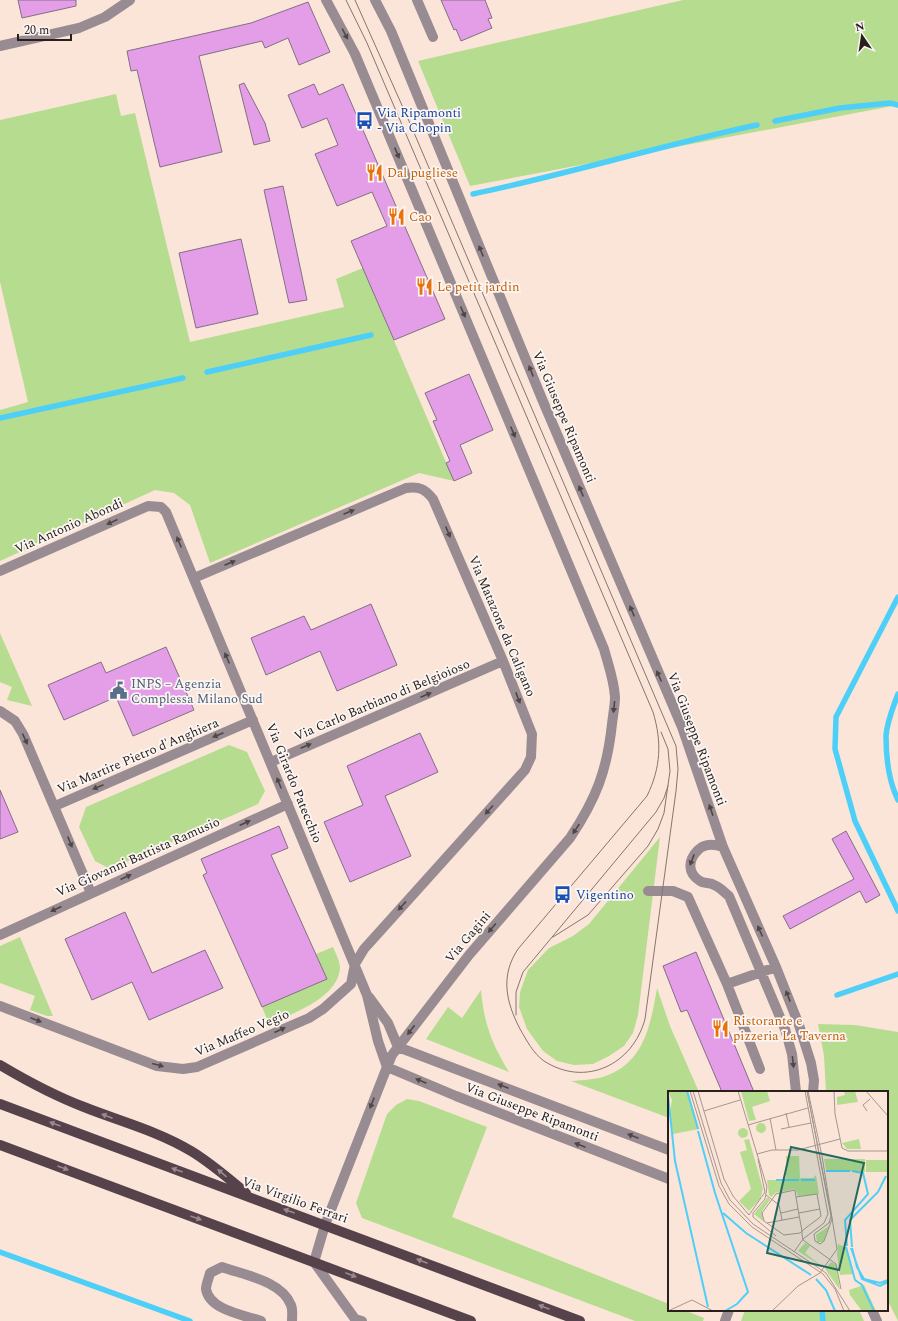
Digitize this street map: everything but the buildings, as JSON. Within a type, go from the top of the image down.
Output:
[{"type":"main road","points":[[0,1065],[43,1089],[157,1135],[189,1150],[211,1163],[252,1198]]},
{"type":"main road","name":"Via Virgilio Ferrari","points":[[0,1104],[580,1321]]},
{"type":"main road","points":[[0,1145],[472,1321]]},
{"type":"street","points":[[0,46],[79,28],[105,17],[130,0]]},
{"type":"street","name":"Via Gagini","points":[[314,1262],[325,1225],[392,1055],[469,955],[570,838],[588,811],[603,774],[610,742],[615,697],[610,668],[604,649],[364,74],[326,0]]},
{"type":"street","name":"Via Giuseppe Ripamonti","points":[[375,0],[391,31],[545,407],[682,727],[723,847],[776,967],[806,1045],[814,1080],[814,1091]]},
{"type":"street","points":[[416,0],[433,37]]},
{"type":"street","name":"Via Matazone da Caligano","points":[[194,578],[406,488],[417,486],[426,491],[433,499],[504,661],[532,734],[533,746],[528,764],[525,770],[364,949],[354,964]]},
{"type":"street","name":"Via Antonio Abondi","points":[[0,571],[148,506]]},
{"type":"street","name":"Via Girardo Patecchio","points":[[148,506],[161,507],[166,512],[367,995],[386,1067]]},
{"type":"street","name":"Via Carlo Barbiano di Belgioioso","points":[[271,762],[504,661]]},
{"type":"street","points":[[0,711],[15,721],[23,734],[91,893]]},
{"type":"street","name":"Via Martire Pietro d'Anghiera","points":[[55,806],[253,720]]},
{"type":"street","name":"Via Giovanni Battista Ramusio","points":[[0,935],[288,804]]},
{"type":"street","points":[[723,847],[713,844],[701,847],[693,855],[690,865],[692,875],[701,882],[714,884],[729,896],[786,1029],[792,1054],[796,1091]]},
{"type":"street","points":[[648,891],[673,891],[688,897],[727,984],[760,1069]]},
{"type":"street","name":"Via Maffeo Vegio","points":[[0,1006],[157,1066],[190,1068],[266,1037],[323,1009],[351,984],[354,964]]},
{"type":"street","points":[[727,984],[776,967]]},
{"type":"street","name":"Via Girardo Patecchio","points":[[367,995],[388,1023],[398,1047]]},
{"type":"street","name":"Via Giuseppe Ripamonti","points":[[398,1047],[668,1150]]},
{"type":"street","name":"Via Giuseppe Ripamonti","points":[[386,1067],[504,1116],[668,1179]]},
{"type":"street","points":[[314,1262],[356,1318],[361,1321]]},
{"type":"street","points":[[261,1321],[219,1306],[211,1300],[206,1288],[210,1273],[222,1267],[267,1282],[284,1294],[291,1306],[292,1321]]},
{"type":"street","points":[[725,1321],[729,1311]]},
{"type":"street","points":[[872,1311],[876,1321]]},
{"type":"green space","points":[[683,0],[898,0],[898,105],[470,186],[418,61]]},
{"type":"green space","points":[[116,94],[121,116],[135,113],[190,342],[344,307],[336,279],[363,268],[454,481],[419,473],[210,563],[190,505],[174,493],[155,490],[0,561],[0,410],[28,402],[0,282],[0,120]]},
{"type":"green space","points":[[0,633],[32,706],[7,700],[12,687],[0,682]]},
{"type":"green space","points":[[229,745],[247,752],[265,791],[258,804],[110,869],[95,861],[79,827],[86,807]]},
{"type":"green space","points":[[660,837],[638,1015],[633,1033],[624,1046],[593,1064],[574,1065],[557,1061],[543,1051],[527,1029],[519,1007],[520,992],[528,970],[549,948],[573,936],[589,924]]},
{"type":"green space","points":[[20,937],[53,1016],[47,1016],[30,1010],[35,996],[0,983],[0,946]]},
{"type":"green space","points":[[333,947],[339,960],[340,968],[337,979],[331,988],[312,1004],[269,1024],[262,1007],[326,979],[316,954]]},
{"type":"green space","points":[[657,988],[670,1026],[699,1091],[668,1091],[668,1118],[571,1081],[599,1078],[620,1069],[638,1050],[649,1027]]},
{"type":"green space","points":[[481,990],[484,1013],[493,1043],[509,1072],[426,1039],[448,1007],[462,1018]]},
{"type":"green space","points":[[818,1024],[855,1025],[898,1032],[898,1321],[888,1301],[888,1091],[826,1091],[824,1056]]},
{"type":"green space","points":[[407,1099],[419,1101],[487,1127],[452,1217],[668,1304],[668,1311],[686,1311],[704,1318],[703,1321],[635,1321],[362,1218],[356,1203],[387,1114],[396,1105]]},
{"type":"green space","points":[[745,1311],[859,1311],[864,1321],[741,1321]]},
{"type":"waterway","points":[[775,121],[840,108],[890,103],[898,105]]},
{"type":"waterway","points":[[473,194],[545,178],[686,141],[757,125]]},
{"type":"waterway","points":[[207,372],[371,335]]},
{"type":"waterway","points":[[0,418],[183,378]]},
{"type":"waterway","points":[[898,597],[836,717],[835,749],[855,821],[898,911]]},
{"type":"waterway","points":[[898,694],[892,709],[886,736],[889,769],[892,785],[898,800]]},
{"type":"waterway","points":[[837,995],[898,974]]},
{"type":"waterway","points":[[0,1252],[190,1321]]},
{"type":"waterway","points":[[822,1311],[823,1321]]},
{"type":"tram line","points":[[346,0],[367,43],[653,712],[656,723],[659,754],[655,775],[647,796],[518,949],[512,959],[507,979],[508,999],[511,1009],[520,1029],[533,1051],[544,1061],[560,1069],[576,1072],[591,1071],[606,1067],[619,1059],[630,1048],[639,1035],[645,1019],[676,791],[678,769],[676,746],[409,121],[355,0]]},
{"type":"tram line","points":[[553,937],[588,915],[648,846],[658,829],[664,813],[670,771],[668,749],[661,732]]},
{"type":"tram line","points":[[516,1015],[516,992],[523,972],[656,812],[664,798],[668,786]]},
{"type":"place","name":"Via Ripamonti - Via Chopin","points":[[364,120]]},
{"type":"place","name":"Dal pugliese","points":[[374,173]]},
{"type":"place","name":"Cao","points":[[396,217]]},
{"type":"place","name":"Le petit jardin","points":[[424,287]]},
{"type":"place","name":"INPS – Agenzia Complessa Milano Sud","points":[[118,691]]},
{"type":"place","name":"Vigentino","points":[[563,895]]},
{"type":"place","name":"Ristorante e pizzeria La Taverna","points":[[720,1028]]}]
